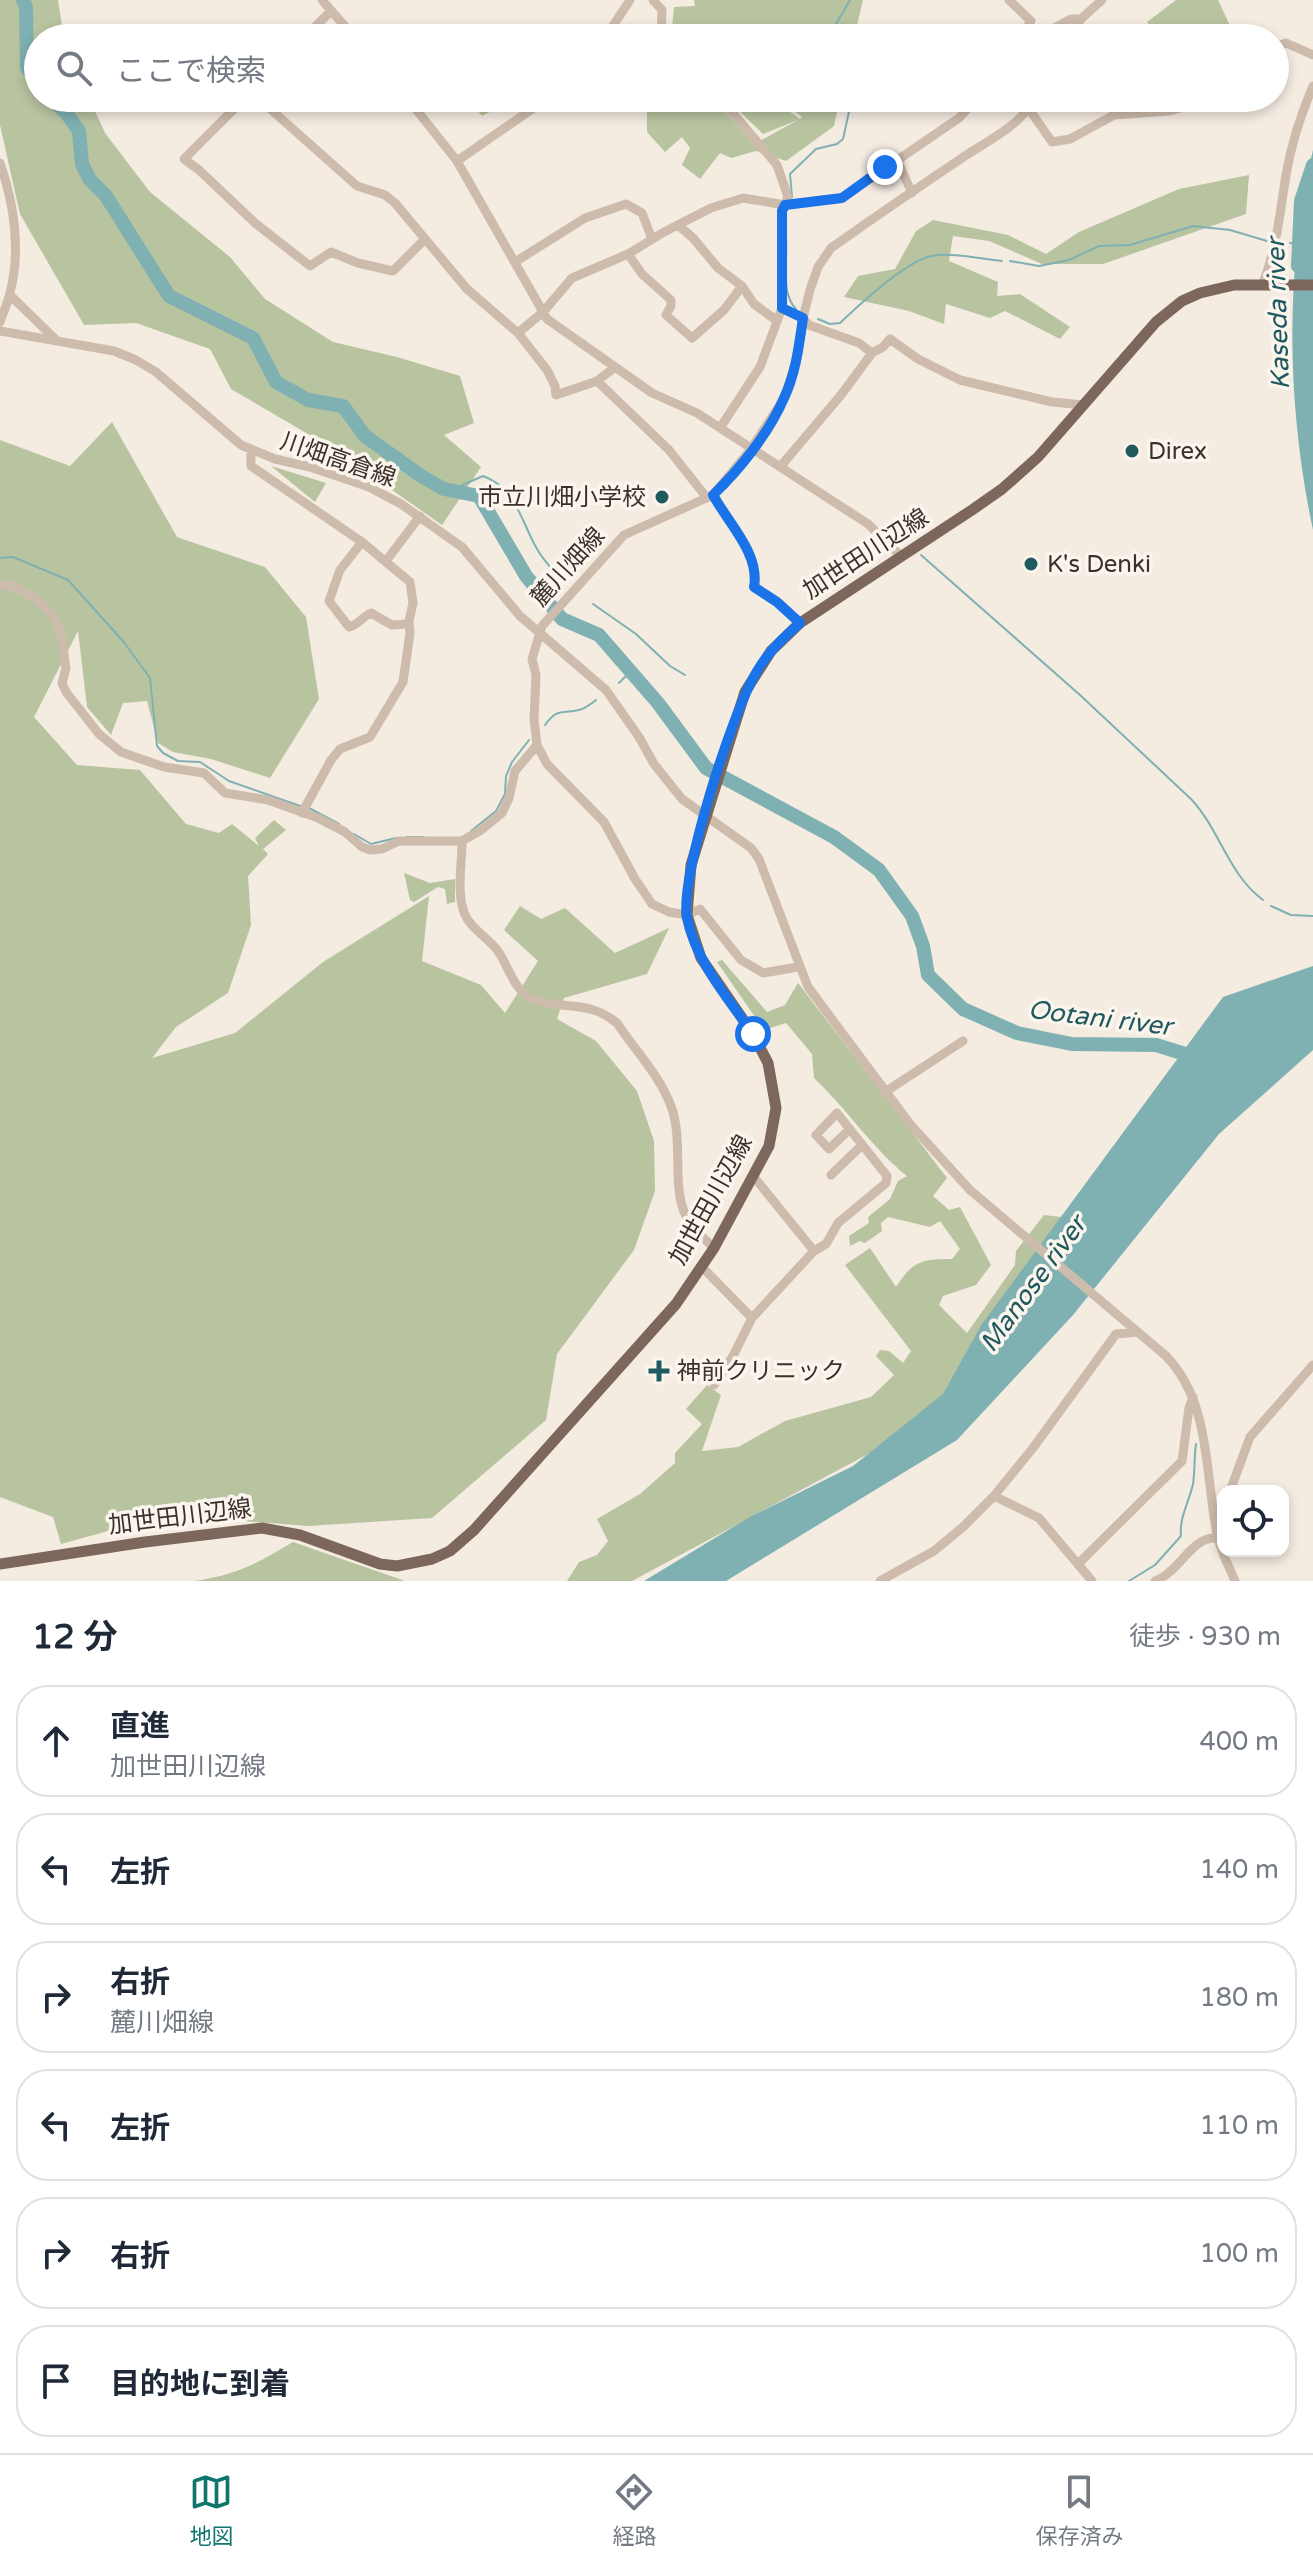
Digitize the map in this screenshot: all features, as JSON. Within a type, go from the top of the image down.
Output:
[{"type":"main road","name":"加世田川辺線","points":[[0,1564],[262,1528],[300,1535],[380,1564],[397,1566],[432,1559],[450,1551],[488,1516],[648,1339],[714,1248],[769,1146],[775,1120],[773,1078],[753,1034],[701,958],[687,915],[691,865],[706,812],[745,692],[757,671],[771,651],[800,623],[1011,481],[1038,457],[1156,322],[1182,301],[1213,288],[1263,283],[1313,285]]},
{"type":"street","points":[[322,0],[343,24]]},
{"type":"street","points":[[614,24],[630,0]]},
{"type":"street","points":[[653,0],[662,10],[662,24]]},
{"type":"street","points":[[1009,0],[1031,21],[1029,24]]},
{"type":"street","points":[[1078,24],[1102,0]]},
{"type":"street","points":[[318,24],[331,11]]},
{"type":"street","points":[[1062,24],[1071,19],[1081,19]]},
{"type":"street","points":[[1289,44],[1313,55]]},
{"type":"street","points":[[1263,283],[1275,249],[1286,172],[1313,86]]},
{"type":"street","points":[[231,112],[184,159],[255,223],[310,266],[331,252],[358,263],[393,271],[425,239]]},
{"type":"street","points":[[274,112],[357,186],[390,198],[477,299],[518,333],[547,370],[556,395],[597,381],[614,368]]},
{"type":"street","points":[[418,112],[457,161],[543,312],[563,333],[652,393],[668,398],[720,428],[868,524],[901,556]]},
{"type":"street","points":[[457,161],[528,112]]},
{"type":"street","points":[[720,428],[756,374],[782,308],[782,211],[788,197],[777,165],[732,112]]},
{"type":"street","points":[[518,333],[543,312],[572,278],[628,254],[711,208],[743,198],[785,205],[842,198],[965,112]]},
{"type":"street","name":"麓川畑線","points":[[540,630],[624,535],[710,497],[751,449],[785,397],[818,267],[831,248],[1009,129],[1026,112]]},
{"type":"street","points":[[1031,112],[1052,142],[1070,139],[1114,115],[1155,112]]},
{"type":"street","points":[[896,158],[912,193]]},
{"type":"street","points":[[0,163],[16,243],[10,295],[0,322]]},
{"type":"street","points":[[515,262],[585,218],[626,204],[642,213],[652,239]]},
{"type":"street","points":[[678,225],[718,268],[742,286],[754,304],[776,320]]},
{"type":"street","points":[[628,254],[642,274],[671,300],[666,315],[692,338],[724,310],[742,286]]},
{"type":"street","points":[[10,295],[57,340]]},
{"type":"street","points":[[782,308],[803,318],[809,325],[859,343],[872,353]]},
{"type":"street","name":"川畑高倉線","points":[[0,331],[114,351],[146,366],[251,451],[369,487],[420,516],[462,547],[513,608],[606,690],[632,725],[665,780],[682,799],[706,812],[751,848],[777,901],[798,967],[808,987],[885,1092],[956,1177],[1176,1366],[1193,1397]]},
{"type":"street","points":[[780,467],[872,353],[890,339],[918,359],[960,380],[1052,402],[1084,405]]},
{"type":"street","points":[[597,381],[669,450],[710,497],[748,549],[756,575],[754,587],[800,623]]},
{"type":"street","points":[[251,451],[251,466],[362,542],[410,582],[413,603],[403,682],[370,737],[340,749],[304,809]]},
{"type":"street","points":[[386,561],[420,516]]},
{"type":"street","points":[[362,542],[340,570],[329,601],[349,627],[371,613],[392,625],[409,624]]},
{"type":"street","points":[[0,585],[15,587],[36,599],[52,614],[61,633],[66,668],[62,683],[66,692],[99,734],[121,752],[164,767],[204,773],[225,793],[304,809],[370,850],[382,849],[399,841],[462,841],[502,813],[515,771],[537,745]]},
{"type":"street","points":[[540,630],[532,659],[536,675],[534,719],[537,745],[547,764],[604,822],[652,904],[669,912],[687,915],[700,909],[741,960],[763,973],[798,967]]},
{"type":"street","points":[[462,841],[459,893],[466,919],[498,951],[518,987],[535,1001],[572,1004],[608,1015],[617,1023],[666,1095],[674,1116],[678,1141],[681,1203],[695,1229],[714,1248]]},
{"type":"street","points":[[885,1092],[963,1041]]},
{"type":"street","points":[[714,1385],[752,1318],[814,1251],[826,1244],[838,1223],[886,1183],[887,1176],[850,1129]]},
{"type":"street","points":[[831,1175],[862,1145]]},
{"type":"street","points":[[754,1177],[814,1251]]},
{"type":"street","points":[[702,1267],[752,1318]]},
{"type":"street","points":[[880,1581],[934,1551],[963,1527],[994,1496],[1033,1448],[1116,1334],[1138,1332]]},
{"type":"street","points":[[1232,1485],[1250,1437],[1311,1369]]},
{"type":"street","points":[[1193,1397],[1217,1525]]},
{"type":"street","points":[[1078,1564],[1182,1461],[1193,1397]]},
{"type":"street","points":[[994,1496],[1039,1518],[1092,1581]]},
{"type":"street","points":[[1155,1581],[1172,1573],[1198,1543],[1210,1537],[1217,1540]]},
{"type":"street","points":[[1226,1557],[1235,1581]]},
{"type":"green space","points":[[0,0],[58,0],[62,24],[24,24],[24,112],[95,112],[105,133],[150,192],[230,257],[265,299],[333,342],[460,376],[474,423],[444,435],[481,467],[442,525],[332,448],[231,389],[210,349],[136,323],[84,325],[20,214],[0,125]]},
{"type":"green space","points":[[694,0],[863,0],[857,24],[672,24],[674,7],[695,6]]},
{"type":"green space","points":[[1176,0],[1218,0],[1229,24],[1149,24],[1147,22]]},
{"type":"green space","points":[[647,112],[725,112],[754,144],[798,120],[763,134],[740,112],[790,112],[800,119],[802,117],[795,112],[837,112],[834,126],[786,161],[756,151],[731,158],[720,153],[700,179],[682,165],[690,148],[682,137],[665,152],[647,132]]},
{"type":"green space","points":[[1249,175],[1246,214],[1103,264],[1042,264],[989,241],[953,236],[949,261],[998,282],[997,296],[1020,294],[1070,327],[1060,339],[1005,311],[990,318],[946,304],[944,324],[909,311],[844,297],[858,276],[895,269],[916,231],[933,220],[1008,235],[1046,254],[1079,232],[1179,189]]},
{"type":"green space","points":[[112,422],[177,537],[265,567],[306,617],[319,699],[270,778],[211,759],[173,752],[158,743],[147,701],[123,703],[111,735],[87,707],[78,631],[34,717],[77,765],[140,770],[186,824],[219,833],[232,824],[259,846],[255,838],[274,820],[286,830],[263,849],[268,854],[248,876],[251,925],[228,993],[176,1027],[152,1058],[235,1033],[323,962],[429,896],[422,961],[481,985],[505,1013],[538,961],[504,930],[520,906],[541,919],[565,908],[615,953],[669,928],[647,974],[564,998],[557,1019],[596,1041],[637,1091],[654,1141],[655,1191],[634,1250],[557,1354],[546,1420],[432,1518],[308,1526],[166,1515],[61,1544],[53,1517],[0,1497],[0,440],[70,466]]},
{"type":"green space","points":[[271,466],[326,483],[315,502]]},
{"type":"green space","points":[[404,873],[430,883],[455,879],[455,902],[447,904],[445,889],[438,887],[414,902],[410,900]]},
{"type":"green space","points":[[722,960],[767,1012],[785,1005],[798,983],[947,1178],[933,1196],[949,1210],[960,1207],[991,1265],[976,1285],[943,1296],[939,1305],[967,1333],[1015,1265],[1016,1251],[1044,1215],[1077,1219],[950,1410],[632,1581],[567,1581],[579,1562],[597,1555],[608,1541],[597,1519],[640,1494],[675,1463],[675,1453],[702,1424],[686,1409],[707,1385],[721,1395],[702,1451],[738,1447],[785,1421],[871,1397],[894,1375],[876,1356],[880,1350],[889,1351],[903,1363],[911,1351],[845,1265],[870,1248],[896,1287],[919,1263],[952,1259],[960,1249],[940,1221],[930,1227],[888,1217],[881,1223],[882,1231],[865,1243],[860,1241],[850,1246],[849,1236],[869,1223],[868,1217],[890,1199],[898,1181],[907,1176],[814,1078],[812,1054],[786,1023],[764,1030],[717,962]]},
{"type":"green space","points":[[293,1542],[405,1581],[194,1581],[246,1568]]},
{"type":"water","points":[[1313,150],[1313,530],[1298,436],[1292,340],[1297,244]]},
{"type":"water","name":"Manose river","points":[[1313,966],[1313,1050],[1219,1134],[1073,1315],[957,1440],[726,1581],[644,1581],[748,1518],[853,1466],[943,1394],[982,1324],[1223,997]]},
{"type":"waterway","name":"Ootani river","points":[[23,0],[26,24]]},
{"type":"waterway","points":[[836,24],[850,0]]},
{"type":"waterway","name":"Ootani river","points":[[65,112],[79,131],[82,164],[90,180],[106,196],[169,296],[253,338],[276,382],[308,400],[343,406],[365,436],[421,476],[444,489],[479,496],[526,576],[562,619],[599,635],[658,703],[706,768],[834,837],[879,870],[912,916],[923,946],[928,975],[963,1009],[1017,1033],[1072,1044],[1156,1045],[1198,1058]]},
{"type":"waterway","points":[[792,197],[790,174],[816,149],[837,144],[843,139],[849,112]]},
{"type":"waterway","name":"Kaseda river","points":[[1298,266],[1301,201],[1313,165]]},
{"type":"waterway","points":[[1010,261],[1039,266],[1069,260],[1099,246],[1130,245],[1193,226],[1230,230],[1267,241]]},
{"type":"waterway","points":[[786,238],[786,285],[796,309]]},
{"type":"waterway","points":[[1290,243],[1298,244]]},
{"type":"waterway","points":[[818,319],[830,324],[840,323],[897,274],[922,259],[958,255],[1002,261]]},
{"type":"waterway","points":[[451,490],[483,476],[494,481],[510,497],[539,552],[556,574]]},
{"type":"waterway","points":[[921,555],[1080,695],[1191,799],[1210,824],[1241,878],[1263,900]]},
{"type":"waterway","points":[[0,558],[13,557],[68,580],[123,641],[150,678],[157,746],[163,753],[178,761],[200,762],[229,781],[303,807]]},
{"type":"waterway","points":[[593,604],[636,634],[670,666],[685,675]]},
{"type":"waterway","points":[[619,683],[631,671]]},
{"type":"waterway","points":[[545,725],[556,714],[581,709],[596,700]]},
{"type":"waterway","points":[[471,831],[496,811],[505,794],[506,776],[512,762],[529,740]]},
{"type":"waterway","points":[[309,808],[339,824]]},
{"type":"waterway","points":[[354,834],[371,844],[396,838]]},
{"type":"waterway","points":[[406,837],[424,837]]},
{"type":"waterway","points":[[1271,906],[1291,915],[1313,916]]},
{"type":"waterway","points":[[1129,1581],[1155,1565],[1181,1536],[1183,1516],[1193,1484],[1196,1444]]},
{"type":"place","name":"Direx","points":[[1132,451]]},
{"type":"place","name":"市立川畑小学校","points":[[662,497]]},
{"type":"place","name":"K's Denki","points":[[1031,564]]},
{"type":"place","name":"神前クリニック","points":[[659,1371]]},
{"type":"route","points":[[753,1034],[701,958],[687,915],[687,889],[708,807],[745,692],[771,651],[800,623],[754,587],[756,575],[748,549],[713,495],[738,467],[775,415],[785,397],[798,354],[803,318],[782,308],[782,211],[785,205],[842,198],[885,167]]}]
